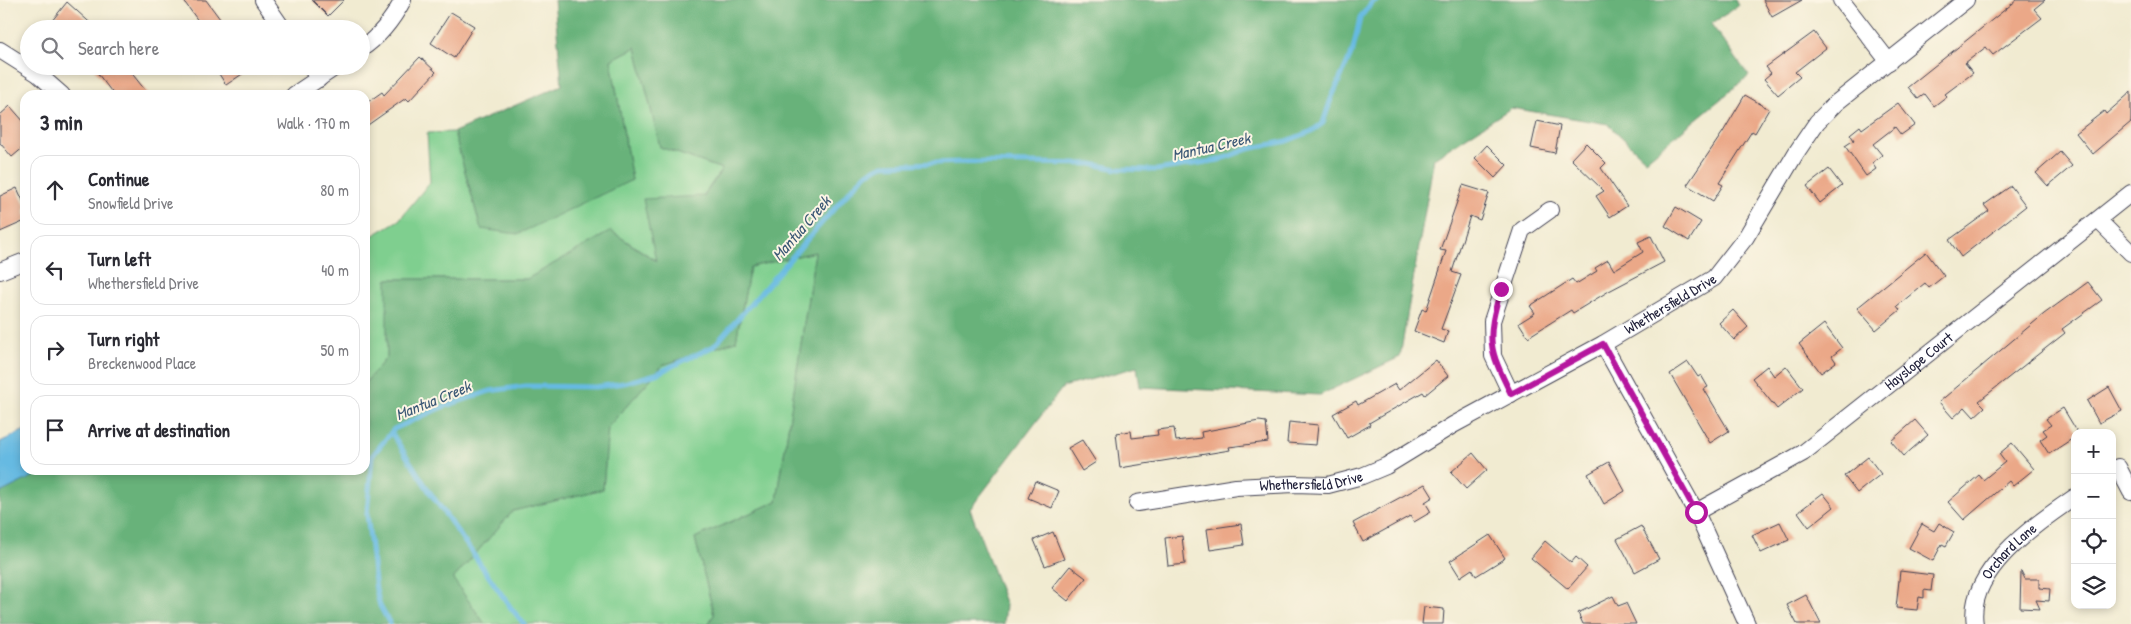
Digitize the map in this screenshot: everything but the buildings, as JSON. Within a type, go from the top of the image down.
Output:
[{"type":"street","points":[[263,0],[277,20]]},
{"type":"street","points":[[370,43],[390,21],[403,0]]},
{"type":"street","points":[[1841,0],[1889,62]]},
{"type":"street","name":"Whethersfield Drive","points":[[1137,503],[1236,487],[1294,484],[1328,485],[1362,476],[1386,466],[1453,426],[1603,344],[1714,278],[1746,237],[1796,153],[1817,122],[1836,103],[1966,0]]},
{"type":"street","points":[[0,50],[20,63]]},
{"type":"street","points":[[39,75],[56,90]]},
{"type":"street","points":[[299,90],[312,75]]},
{"type":"street","name":"Hayslope Court","points":[[1696,512],[1803,453],[1903,371],[2098,220],[2131,192]]},
{"type":"street","points":[[1511,394],[1493,356],[1492,321],[1522,230],[1550,210]]},
{"type":"street","points":[[2098,220],[2131,253]]},
{"type":"street","points":[[0,270],[20,263]]},
{"type":"street","points":[[1603,344],[1696,512],[1747,624]]},
{"type":"street","points":[[2120,466],[2131,492]]},
{"type":"street","name":"Orchard Lane","points":[[1975,624],[1973,611],[1977,592],[1986,574],[2005,554],[2071,500]]},
{"type":"green space","points":[[554,0],[1735,0],[1738,6],[1711,24],[1749,76],[1646,160],[1608,124],[1511,108],[1434,158],[1400,357],[1320,395],[1140,387],[1137,367],[1063,387],[970,509],[1006,605],[1004,624],[708,624],[714,615],[695,538],[777,501],[815,252],[750,267],[736,341],[663,365],[608,427],[603,489],[513,511],[453,579],[485,624],[0,624],[0,477],[20,471],[20,475],[370,475],[370,377],[387,357],[387,279],[527,279],[611,231],[656,261],[643,199],[704,196],[722,169],[660,147],[636,47],[611,60],[632,180],[518,234],[481,229],[454,132],[562,85]]},
{"type":"green space","points":[[636,47],[660,147],[722,169],[657,261],[611,231],[527,279],[388,279],[387,357],[370,377],[370,237],[399,220],[430,182],[427,133],[454,132],[481,229],[632,180],[611,60]]},
{"type":"green space","points":[[815,252],[777,501],[695,538],[714,615],[708,624],[485,624],[453,579],[513,511],[603,489],[608,427],[663,365],[736,341],[750,267]]},
{"type":"water","points":[[20,432],[20,475],[36,475],[0,493],[0,442]]},
{"type":"waterway","name":"Mantua Creek","points":[[390,624],[380,606],[376,590],[367,514],[372,456],[394,429],[440,408],[490,391],[526,386],[596,387],[624,383],[656,374],[714,346],[854,186],[867,173],[883,165],[962,162],[1091,164],[1118,169],[1157,170],[1219,160],[1248,149],[1287,141],[1312,131],[1323,123],[1331,99],[1353,50],[1360,18],[1372,2],[1378,0]]},
{"type":"waterway","points":[[391,432],[429,491],[524,624]]},
{"type":"route","points":[[1501,289],[1492,321],[1493,356],[1511,394],[1603,344],[1696,512]]}]
